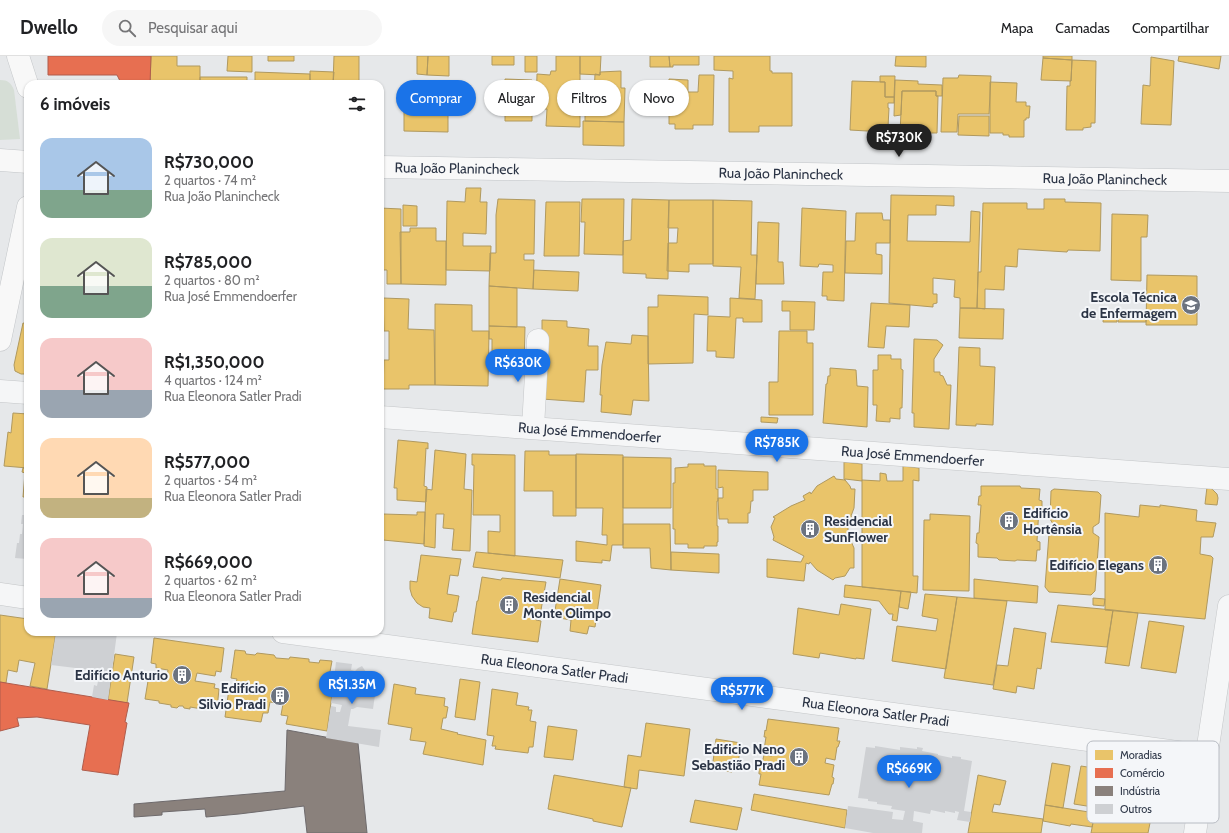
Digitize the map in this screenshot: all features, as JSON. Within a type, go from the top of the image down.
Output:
[{"type":"main road","points":[[16,58],[25,80]]},
{"type":"main road","points":[[0,160],[24,162]]},
{"type":"main road","name":"Rua João Planincheck","points":[[384,167],[1229,181]]},
{"type":"main road","points":[[0,340],[24,227]]},
{"type":"street","points":[[533,427],[538,340]]},
{"type":"street","points":[[0,391],[24,393]]},
{"type":"street","name":"Rua José Emmendoerfer","points":[[384,417],[1229,479]]},
{"type":"street","points":[[0,594],[24,597]]},
{"type":"street","points":[[1209,741],[1229,606]]},
{"type":"street","name":"Rua Eleonora Satler Pradi","points":[[312,636],[1095,741]]},
{"type":"street","points":[[1194,833],[1196,823]]},
{"type":"shaded area","points":[[0,80],[9,82],[14,90],[20,139],[0,140]]},
{"type":"building: Moradias","points":[[151,56],[177,56],[177,66],[200,66],[200,80],[150,80]]},
{"type":"building: Moradias","points":[[228,56],[252,56],[252,72],[227,71]]},
{"type":"building: Moradias","points":[[268,56],[294,56],[294,61],[268,61]]},
{"type":"building: Moradias","points":[[334,56],[359,56],[359,80],[333,80]]},
{"type":"building: Moradias","points":[[417,56],[428,56],[427,75],[417,74]]},
{"type":"building: Moradias","points":[[428,56],[449,56],[449,76],[427,75]]},
{"type":"building: Moradias","points":[[492,56],[514,56],[514,65],[492,65]]},
{"type":"building: Moradias","points":[[525,56],[537,56],[537,72],[525,72]]},
{"type":"building: Moradias","points":[[556,56],[580,56],[580,80],[557,80],[557,116],[580,116],[580,127],[546,126],[547,116],[549,116],[549,80],[537,80],[537,74],[550,75],[551,71],[556,71]]},
{"type":"building: Moradias","points":[[580,56],[601,56],[600,75],[580,74]]},
{"type":"building: Moradias","points":[[650,56],[669,56],[670,67],[650,67]]},
{"type":"building: Moradias","points":[[669,56],[699,56],[699,65],[673,65],[673,67],[670,67]]},
{"type":"building: Moradias","points":[[714,56],[770,56],[770,71],[772,71],[772,73],[792,73],[792,126],[759,126],[759,132],[729,132],[729,78],[733,79],[733,71],[714,70]]},
{"type":"building: Moradias","points":[[896,56],[926,56],[926,67],[895,66]]},
{"type":"building: Moradias","points":[[1043,56],[1072,56],[1072,60],[1043,58]]},
{"type":"building: Moradias","points":[[1179,56],[1221,56],[1219,69],[1178,61]]},
{"type":"building: Moradias","points":[[1151,57],[1174,61],[1171,125],[1141,124],[1143,85],[1150,86]]},
{"type":"building: Moradias","points":[[1043,58],[1072,60],[1071,81],[1041,80]]},
{"type":"building: Moradias","points":[[1072,60],[1096,61],[1095,123],[1091,123],[1091,127],[1083,128],[1083,130],[1066,130],[1067,86],[1070,86],[1071,81]]},
{"type":"building: Moradias","points":[[310,71],[334,72],[333,80],[310,80]]},
{"type":"building: Moradias","points":[[621,71],[621,80],[595,80],[595,74],[600,75],[600,72]]},
{"type":"building: Moradias","points":[[255,72],[310,74],[310,80],[255,80]]},
{"type":"building: Moradias","points":[[699,75],[714,75],[713,125],[693,125],[693,129],[675,129],[675,124],[669,124],[669,116],[689,116],[689,92],[698,92]]},
{"type":"building: Moradias","points":[[959,75],[991,76],[989,114],[958,114],[957,132],[941,132],[943,78],[958,78]]},
{"type":"building: Moradias","points":[[880,76],[895,76],[894,97],[885,97],[885,82],[880,82]]},
{"type":"building: Moradias","points":[[200,77],[247,77],[247,80],[200,80]]},
{"type":"building: Moradias","points":[[505,79],[532,80],[505,80]]},
{"type":"building: Moradias","points":[[895,80],[918,81],[918,84],[942,85],[942,96],[936,96],[936,91],[902,91],[901,115],[894,116]]},
{"type":"building: Moradias","points":[[852,81],[885,82],[885,97],[894,97],[894,103],[888,103],[888,127],[884,127],[884,132],[850,130]]},
{"type":"building: Moradias","points":[[990,82],[1017,83],[1016,102],[1026,102],[1026,106],[1030,106],[1029,118],[1024,120],[1024,137],[1009,137],[1009,135],[1003,135],[1003,133],[990,133]]},
{"type":"building: Moradias","points":[[621,88],[625,88],[624,122],[585,121],[585,116],[621,116]]},
{"type":"building: Moradias","points":[[902,91],[936,91],[936,96],[938,96],[937,133],[900,133]]},
{"type":"building: Moradias","points":[[404,116],[448,116],[448,132],[404,131]]},
{"type":"building: Moradias","points":[[505,116],[532,116],[532,121],[505,121]]},
{"type":"building: Moradias","points":[[959,116],[989,116],[989,136],[958,135]]},
{"type":"building: Moradias","points":[[583,121],[624,122],[624,146],[583,145]]},
{"type":"building: Moradias","points":[[466,188],[481,188],[480,202],[487,202],[486,234],[463,233],[463,246],[491,246],[490,271],[446,270],[447,201],[465,202]]},
{"type":"building: Moradias","points":[[891,195],[954,196],[954,206],[936,205],[936,215],[908,215],[907,241],[970,242],[971,211],[980,212],[977,308],[960,308],[960,298],[954,297],[955,280],[933,278],[933,294],[937,294],[937,303],[933,304],[933,307],[889,303]]},
{"type":"building: Moradias","points":[[498,199],[535,200],[534,254],[524,254],[524,260],[534,260],[533,289],[489,286],[490,253],[496,253],[496,215]]},
{"type":"building: Moradias","points":[[582,199],[624,199],[623,255],[584,254],[585,222],[581,222]]},
{"type":"building: Moradias","points":[[632,199],[669,200],[668,279],[646,278],[646,274],[623,273],[623,241],[631,240]]},
{"type":"building: Moradias","points":[[1044,199],[1065,199],[1065,202],[1101,203],[1100,251],[1068,250],[1067,252],[1018,249],[1017,267],[1005,266],[1004,290],[985,289],[985,309],[977,308],[978,272],[981,272],[983,203],[1027,203],[1027,209],[1044,209]]},
{"type":"building: Moradias","points":[[669,200],[713,200],[713,264],[689,264],[689,272],[667,271],[668,243],[677,243],[678,228],[668,228]]},
{"type":"building: Moradias","points":[[713,200],[752,201],[751,255],[757,255],[755,299],[739,298],[741,267],[713,266]]},
{"type":"building: Moradias","points":[[546,202],[580,202],[579,256],[544,256]]},
{"type":"building: Moradias","points":[[403,205],[417,206],[417,226],[403,226]]},
{"type":"building: Moradias","points":[[384,208],[401,209],[401,284],[387,284],[387,270],[384,270]]},
{"type":"building: Moradias","points":[[802,208],[846,211],[844,301],[827,300],[827,296],[822,296],[823,272],[833,272],[833,265],[819,264],[818,267],[800,266]]},
{"type":"building: Moradias","points":[[856,213],[882,213],[883,220],[890,220],[890,243],[876,243],[876,254],[882,255],[882,274],[845,273],[846,241],[855,241]]},
{"type":"building: Moradias","points":[[1112,214],[1148,215],[1147,237],[1141,237],[1141,281],[1111,280]]},
{"type":"building: Moradias","points":[[758,222],[779,223],[778,262],[783,262],[784,284],[756,284]]},
{"type":"building: Moradias","points":[[410,228],[436,228],[436,241],[446,241],[446,285],[401,284],[400,232],[410,232]]},
{"type":"building: Moradias","points":[[534,270],[579,272],[578,291],[533,289]]},
{"type":"building: Moradias","points":[[1147,275],[1197,276],[1197,325],[1146,325]]},
{"type":"building: Moradias","points":[[489,286],[517,288],[517,327],[489,326]]},
{"type":"building: Moradias","points":[[658,295],[708,297],[708,315],[694,314],[693,363],[648,364],[648,307],[658,307]]},
{"type":"building: Moradias","points":[[384,298],[409,299],[408,329],[434,330],[435,385],[409,385],[409,389],[384,389],[384,360],[389,360],[389,331],[384,331]]},
{"type":"building: Moradias","points":[[730,298],[762,300],[762,322],[743,322],[743,318],[736,318],[734,358],[716,357],[716,351],[707,351],[708,316],[730,317]]},
{"type":"building: Moradias","points":[[782,301],[815,302],[814,330],[790,330],[790,311],[782,311]]},
{"type":"building: Moradias","points":[[871,303],[910,305],[909,327],[886,326],[884,348],[868,347]]},
{"type":"building: Moradias","points":[[435,304],[472,305],[472,331],[489,331],[488,386],[435,385]]},
{"type":"building: Moradias","points":[[960,308],[1004,309],[1003,339],[959,338]]},
{"type":"building: Moradias","points":[[1104,310],[1117,311],[1117,322],[1103,322]]},
{"type":"building: Moradias","points":[[1119,315],[1146,315],[1146,322],[1118,322]]},
{"type":"building: Moradias","points":[[542,320],[567,321],[567,327],[589,329],[588,346],[598,346],[598,370],[586,370],[584,402],[542,399]]},
{"type":"building: Moradias","points":[[24,323],[24,374],[15,371],[14,365]]},
{"type":"building: Moradias","points":[[489,326],[525,327],[524,366],[492,365],[492,339],[489,339]]},
{"type":"building: Moradias","points":[[779,331],[807,331],[807,343],[813,343],[813,415],[769,415],[769,382],[778,382]]},
{"type":"building: Moradias","points":[[632,335],[648,336],[649,401],[633,400],[631,415],[601,412],[602,395],[600,395],[602,365],[606,342],[631,344]]},
{"type":"building: Moradias","points":[[914,339],[937,340],[943,345],[934,359],[934,372],[940,372],[940,375],[943,376],[947,385],[951,385],[949,429],[914,427],[914,413],[912,413]]},
{"type":"building: Moradias","points":[[959,347],[980,348],[980,366],[995,367],[993,425],[956,425]]},
{"type":"building: Moradias","points":[[878,355],[891,355],[891,359],[901,359],[901,369],[903,370],[902,408],[900,408],[900,419],[890,418],[890,422],[876,421],[877,405],[873,405],[873,370],[878,370]]},
{"type":"building: Moradias","points":[[830,368],[856,370],[857,386],[868,387],[867,427],[823,423],[826,384],[828,376],[830,376]]},
{"type":"building: Moradias","points":[[13,413],[24,414],[24,468],[4,466],[8,432],[11,433]]},
{"type":"building: Moradias","points":[[761,417],[778,418],[777,423],[761,422]]},
{"type":"building: Moradias","points":[[398,440],[428,443],[428,449],[426,448],[424,486],[427,487],[426,502],[397,500],[397,488],[394,488]]},
{"type":"building: Moradias","points":[[435,450],[466,454],[464,489],[472,490],[470,551],[452,550],[454,529],[443,528],[444,514],[436,514],[435,548],[424,546],[426,489],[432,490]]},
{"type":"building: Moradias","points":[[525,451],[549,451],[549,455],[576,455],[576,516],[553,516],[553,491],[524,491]]},
{"type":"building: Moradias","points":[[472,454],[515,455],[515,556],[488,553],[488,531],[500,532],[500,515],[473,515],[474,465],[472,465]]},
{"type":"building: Moradias","points":[[576,454],[623,455],[623,545],[612,545],[610,561],[602,560],[602,563],[576,561],[576,541],[607,545],[607,535],[602,535],[603,508],[576,508]]},
{"type":"building: Moradias","points":[[623,457],[671,458],[671,508],[623,508]]},
{"type":"building: Moradias","points":[[844,462],[862,464],[862,481],[844,479]]},
{"type":"building: Moradias","points":[[688,464],[716,466],[716,489],[718,489],[717,546],[688,548],[688,544],[675,544],[675,529],[673,529],[673,483],[675,483],[675,468],[688,467]]},
{"type":"building: Moradias","points":[[903,466],[919,468],[919,481],[913,480],[913,576],[918,576],[917,593],[862,587],[862,480],[880,481],[880,473],[886,474],[887,481],[903,481]]},
{"type":"building: Moradias","points":[[718,470],[768,472],[768,490],[753,490],[753,501],[751,501],[750,513],[748,513],[748,523],[728,523],[728,519],[719,519],[718,498],[723,498],[723,487],[718,488]]},
{"type":"building: Moradias","name":"Residencial SunFlower","points":[[834,476],[836,479],[845,480],[851,489],[855,489],[851,525],[848,524],[848,531],[852,532],[852,539],[850,539],[854,548],[854,568],[850,568],[845,576],[835,578],[833,580],[817,570],[810,562],[809,564],[806,563],[804,581],[767,577],[767,559],[801,562],[804,556],[773,540],[774,537],[771,527],[775,518],[773,517],[791,506],[805,500],[803,496],[810,492],[811,494],[817,486]]},
{"type":"building: Moradias","name":"Edifício Hortênsia","points":[[981,486],[1020,486],[1021,488],[1040,489],[1039,500],[1042,501],[1042,510],[1039,508],[1037,541],[1040,542],[1040,550],[1037,550],[1036,561],[999,560],[997,558],[978,557],[978,544],[976,543],[977,533],[979,533],[981,505],[978,505],[979,496],[981,496]]},
{"type":"building: Moradias","points":[[1207,487],[1212,489],[1217,494],[1217,505],[1205,504]]},
{"type":"building: Moradias","points":[[1054,489],[1098,492],[1101,495],[1099,523],[1093,527],[1093,533],[1099,537],[1095,591],[1091,595],[1049,592],[1045,587],[1049,534],[1053,532],[1053,524],[1050,519],[1051,491]]},
{"type":"building: Moradias","name":"Edifício Elegans","points":[[1140,505],[1160,507],[1160,505],[1197,510],[1196,521],[1216,523],[1213,537],[1201,537],[1200,554],[1211,556],[1213,558],[1205,619],[1105,610],[1105,513],[1139,517]]},
{"type":"building: Moradias","points":[[417,512],[425,512],[424,544],[384,540],[384,514],[417,515]]},
{"type":"building: Moradias","points":[[930,514],[970,516],[969,591],[923,590],[924,520],[930,520]]},
{"type":"building: Moradias","points":[[623,524],[670,524],[671,570],[651,568],[650,548],[623,548]]},
{"type":"building: Moradias","points":[[476,552],[563,560],[560,578],[473,567]]},
{"type":"building: Moradias","points":[[671,552],[719,554],[719,573],[671,570]]},
{"type":"building: Moradias","points":[[421,555],[461,559],[458,576],[450,575],[447,594],[459,596],[456,612],[454,612],[452,622],[429,618],[430,608],[423,607],[417,603],[412,596],[410,581],[417,582]]},
{"type":"building: Moradias","name":"Residencial Monte Olimpo","points":[[482,577],[501,580],[502,578],[546,582],[541,610],[538,609],[536,620],[541,621],[538,642],[472,634]]},
{"type":"building: Moradias","points":[[560,579],[601,585],[595,627],[589,626],[587,634],[570,631],[571,620],[554,617]]},
{"type":"building: Moradias","points":[[974,579],[1038,586],[1037,603],[974,598]]},
{"type":"building: Moradias","points":[[845,585],[901,591],[897,621],[892,620],[893,614],[889,614],[879,601],[844,597]]},
{"type":"building: Moradias","points":[[901,591],[911,592],[908,609],[899,607]]},
{"type":"building: Moradias","points":[[925,594],[957,597],[946,669],[892,661],[897,626],[936,631],[938,619],[922,616]]},
{"type":"building: Moradias","points":[[957,597],[1007,601],[993,685],[944,678]]},
{"type":"building: Moradias","points":[[1093,598],[1105,599],[1104,606],[1093,605]]},
{"type":"building: Moradias","points":[[841,604],[871,609],[864,659],[820,653],[819,658],[793,654],[798,608],[839,615]]},
{"type":"building: Moradias","points":[[1058,605],[1113,610],[1107,647],[1051,642]]},
{"type":"building: Moradias","points":[[1113,610],[1138,613],[1129,666],[1105,663]]},
{"type":"building: Moradias","points":[[0,615],[24,618],[24,636],[55,636],[47,689],[30,686],[35,663],[19,660],[17,672],[8,670],[6,683],[0,682]]},
{"type":"building: Moradias","points":[[1149,621],[1184,626],[1176,673],[1141,668]]},
{"type":"building: Moradias","points":[[1014,628],[1046,633],[1041,669],[1037,668],[1034,689],[1017,686],[1016,693],[993,689],[997,665],[1008,666]]},
{"type":"building: Moradias","name":"Edifício Anturio","points":[[154,638],[224,648],[221,672],[216,671],[215,676],[197,673],[195,681],[215,684],[214,688],[219,689],[217,709],[190,707],[190,709],[184,708],[183,706],[179,706],[177,708],[171,707],[171,705],[159,703],[159,701],[145,699],[148,681],[153,681],[154,676],[167,677],[168,670],[156,668],[156,664],[151,663]]},
{"type":"building: Moradias","name":"Edifício Silvio Pradi","points":[[235,650],[245,651],[246,654],[255,655],[257,653],[274,655],[276,658],[289,659],[290,657],[309,659],[309,662],[319,663],[320,660],[332,661],[327,688],[333,688],[327,731],[286,724],[288,716],[281,715],[283,704],[270,702],[268,713],[263,713],[261,722],[225,717],[229,689],[239,690],[240,684],[236,683],[237,679],[231,678]]},
{"type":"building: Moradias","points":[[115,654],[134,657],[127,703],[108,700]]},
{"type":"building: Moradias","points":[[460,679],[480,682],[475,720],[455,717]]},
{"type":"building: Moradias","points":[[394,684],[416,688],[415,694],[445,698],[444,706],[448,707],[446,718],[443,718],[441,729],[486,740],[483,765],[423,754],[426,742],[410,740],[412,728],[388,724]]},
{"type":"building: Moradias","points":[[492,689],[518,693],[516,705],[529,707],[528,710],[532,710],[530,721],[536,722],[533,747],[529,747],[528,753],[495,749],[496,746],[492,746],[494,736],[487,735]]},
{"type":"building: Moradias","name":"Edificio Neno Sebastião Pradi","points":[[768,719],[839,728],[837,741],[840,741],[837,747],[835,760],[826,758],[825,763],[834,765],[832,777],[834,778],[833,784],[829,795],[759,785],[761,774],[759,774],[759,768],[761,767],[764,755],[772,756],[772,751],[764,750],[766,737],[764,737]]},
{"type":"building: Moradias","points":[[646,723],[690,729],[684,776],[639,770],[637,789],[624,787],[628,755],[641,757]]},
{"type":"building: Moradias","points":[[548,726],[577,730],[573,760],[544,757]]},
{"type":"building: Moradias","points":[[716,739],[741,743],[738,764],[734,764],[732,772],[712,769]]},
{"type":"building: Moradias","points":[[1052,763],[1070,766],[1063,808],[1045,805]]},
{"type":"building: Moradias","points":[[1081,766],[1087,767],[1087,806],[1074,804]]},
{"type":"building: Moradias","points":[[554,775],[631,788],[622,827],[548,809]]},
{"type":"building: Moradias","points":[[978,775],[1006,781],[1000,805],[994,804],[992,812],[1043,819],[1041,833],[968,833]]},
{"type":"building: Moradias","points":[[754,794],[847,810],[845,828],[751,810]]},
{"type":"building: Moradias","points":[[695,800],[742,808],[737,830],[690,822]]},
{"type":"building: Moradias","points":[[1045,805],[1087,812],[1087,823],[1093,823],[1092,827],[1071,824],[1070,826],[1043,821]]},
{"type":"building: Moradias","points":[[1093,823],[1150,823],[1148,833],[1091,833]]},
{"type":"building: Comércio","points":[[48,56],[151,56],[150,80],[120,80],[117,75],[48,75]]},
{"type":"building: Comércio","points":[[0,682],[129,703],[118,775],[82,770],[90,725],[37,717],[17,718],[19,726],[0,731]]},
{"type":"building: Indústria","points":[[287,730],[358,743],[367,833],[307,833],[304,806],[206,817],[205,809],[162,812],[162,815],[134,817],[134,804],[285,791]]},
{"type":"building: Outros","points":[[22,515],[24,515],[24,559],[15,558],[17,543],[19,543],[20,534],[22,534],[23,524],[21,524]]},
{"type":"building: Outros","points":[[55,636],[117,636],[108,700],[92,697],[94,685],[97,686],[100,671],[51,665]]},
{"type":"building: Outros","points":[[336,662],[352,664],[351,670],[355,671],[362,666],[366,672],[378,674],[373,709],[357,707],[351,709],[348,726],[381,730],[379,747],[326,738],[331,706],[336,707],[336,712],[340,712],[342,705],[331,703]]},
{"type":"building: Outros","points":[[875,746],[900,750],[900,747],[917,749],[917,747],[923,748],[922,751],[952,758],[952,756],[961,757],[961,759],[972,761],[964,811],[971,812],[970,822],[957,820],[959,812],[955,811],[955,813],[945,811],[945,813],[931,810],[930,814],[914,811],[913,821],[923,823],[922,833],[873,833],[845,828],[848,806],[893,812],[892,819],[903,820],[905,811],[891,809],[892,806],[877,804],[877,802],[868,801],[868,799],[858,798],[866,747],[875,748]]},
{"type":"place","name":"Escola Técnica de Enfermagem","points":[[1191,305]]},
{"type":"place","name":"Edifício Hortênsia","points":[[1009,521]]},
{"type":"place","name":"Residencial SunFlower","points":[[810,529]]},
{"type":"place","name":"Edifício Elegans","points":[[1158,565]]},
{"type":"place","name":"Residencial Monte Olimpo","points":[[509,605]]},
{"type":"place","name":"Edifício Anturio","points":[[182,675]]},
{"type":"place","name":"Edifício Silvio Pradi","points":[[280,696]]},
{"type":"place","name":"Edificio Neno Sebastião Pradi","points":[[799,757]]}]
